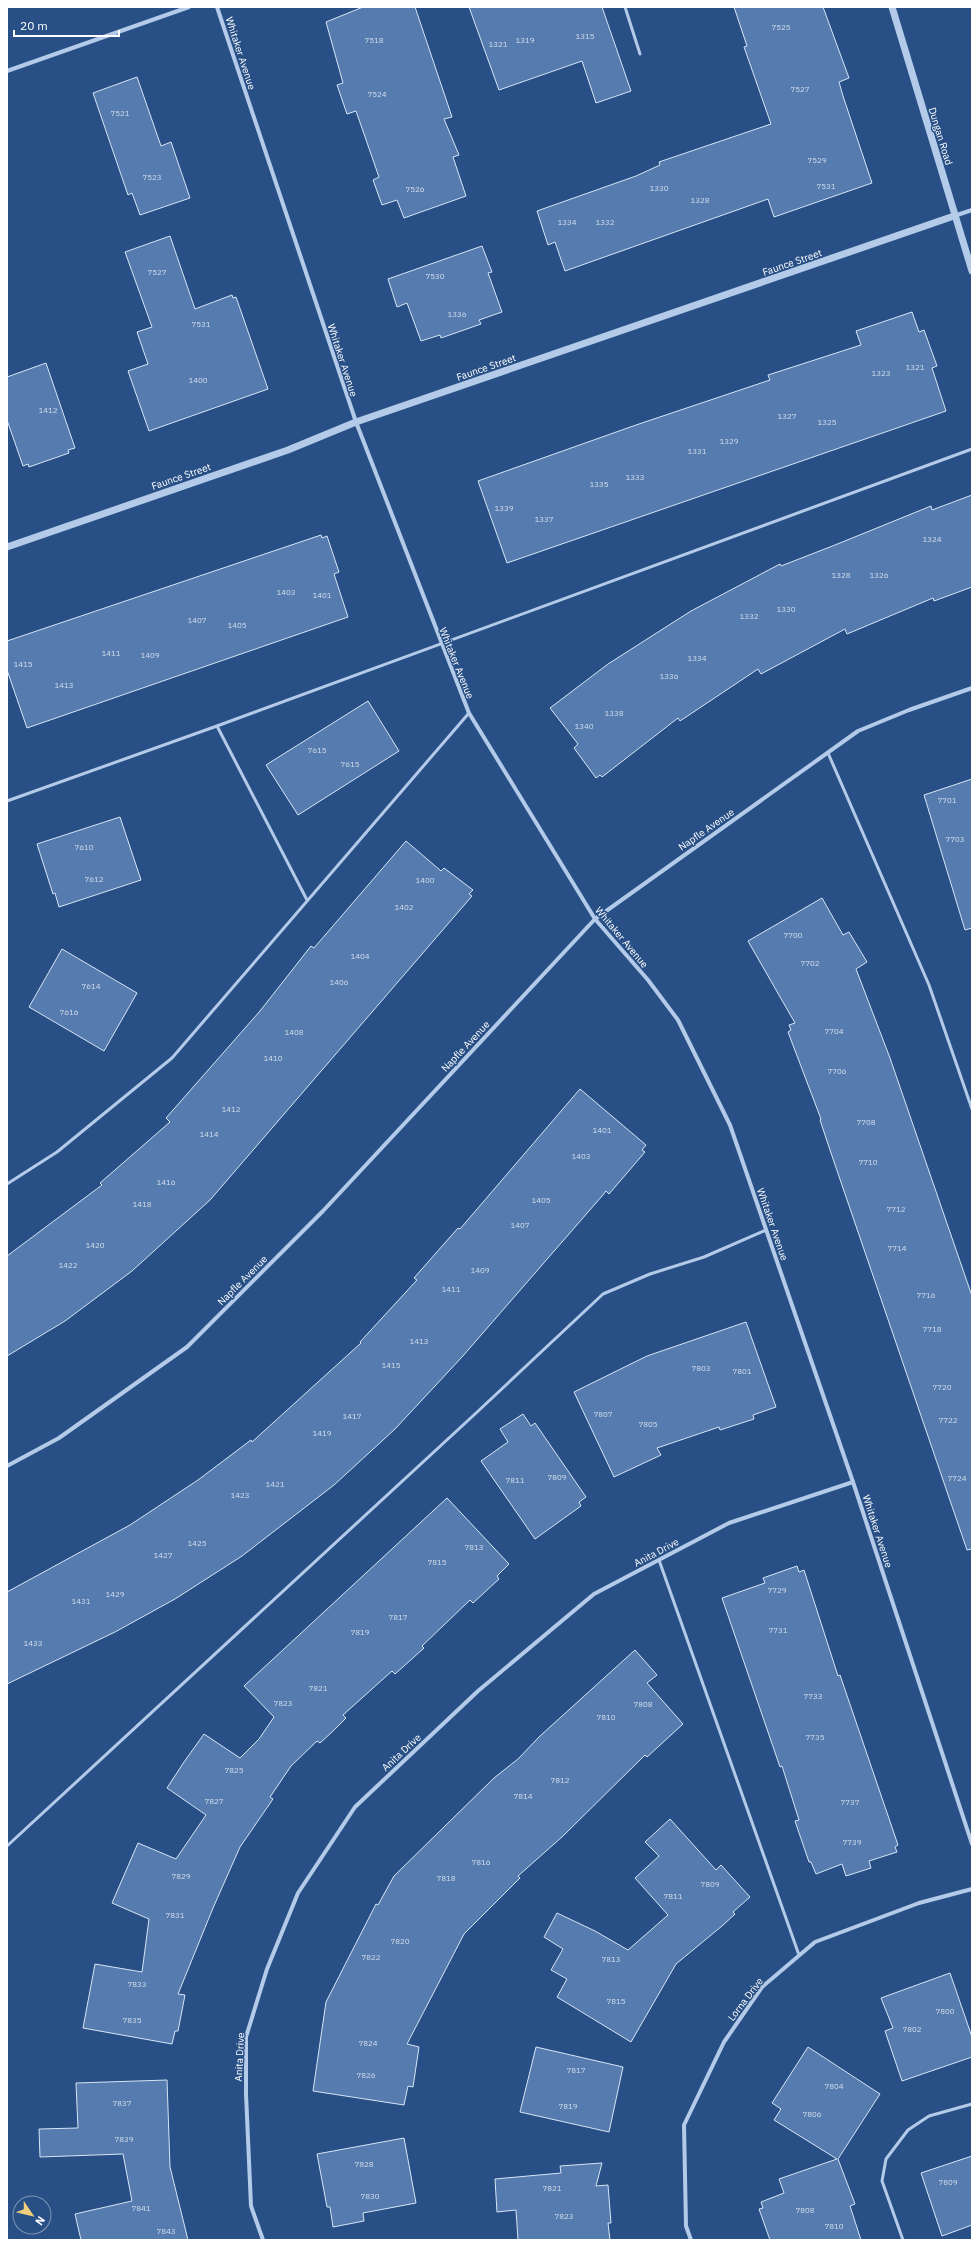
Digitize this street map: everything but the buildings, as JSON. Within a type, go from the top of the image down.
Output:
[{"type":"street","points":[[7,71],[189,7]]},
{"type":"street","name":"Whitaker Avenue","points":[[217,7],[356,422],[468,713],[594,919],[648,980],[678,1020],[730,1124],[853,1482],[972,1844]]},
{"type":"street","name":"Dungan Road","points":[[892,7],[954,216],[972,271]]},
{"type":"street","name":"Faunce Street","points":[[7,547],[288,450],[356,422],[972,210]]},
{"type":"street","name":"Napfle Avenue","points":[[7,1466],[59,1438],[187,1347],[323,1211],[594,919],[858,731],[909,710],[972,688]]},
{"type":"street","name":"Anita Drive","points":[[263,2240],[251,2206],[246,2094],[246,2037],[267,1969],[298,1893],[355,1807],[478,1691],[594,1594],[728,1522],[853,1482]]},
{"type":"street","name":"Lorna Drive","points":[[691,2240],[686,2226],[684,2125],[724,2042],[762,1987],[815,1942],[919,1903],[972,1889]]},
{"type":"lane","points":[[626,7],[640,54]]},
{"type":"lane","points":[[7,801],[217,726],[972,448]]},
{"type":"lane","points":[[7,1184],[57,1152],[172,1058],[468,713]]},
{"type":"lane","points":[[217,726],[307,900]]},
{"type":"lane","points":[[828,753],[929,985],[972,1109]]},
{"type":"lane","points":[[7,1846],[476,1414],[603,1294],[650,1274],[704,1257],[766,1230]]},
{"type":"lane","points":[[659,1560],[799,1955]]},
{"type":"lane","points":[[903,2240],[882,2181],[886,2159],[908,2130],[929,2116],[972,2104]]}]
